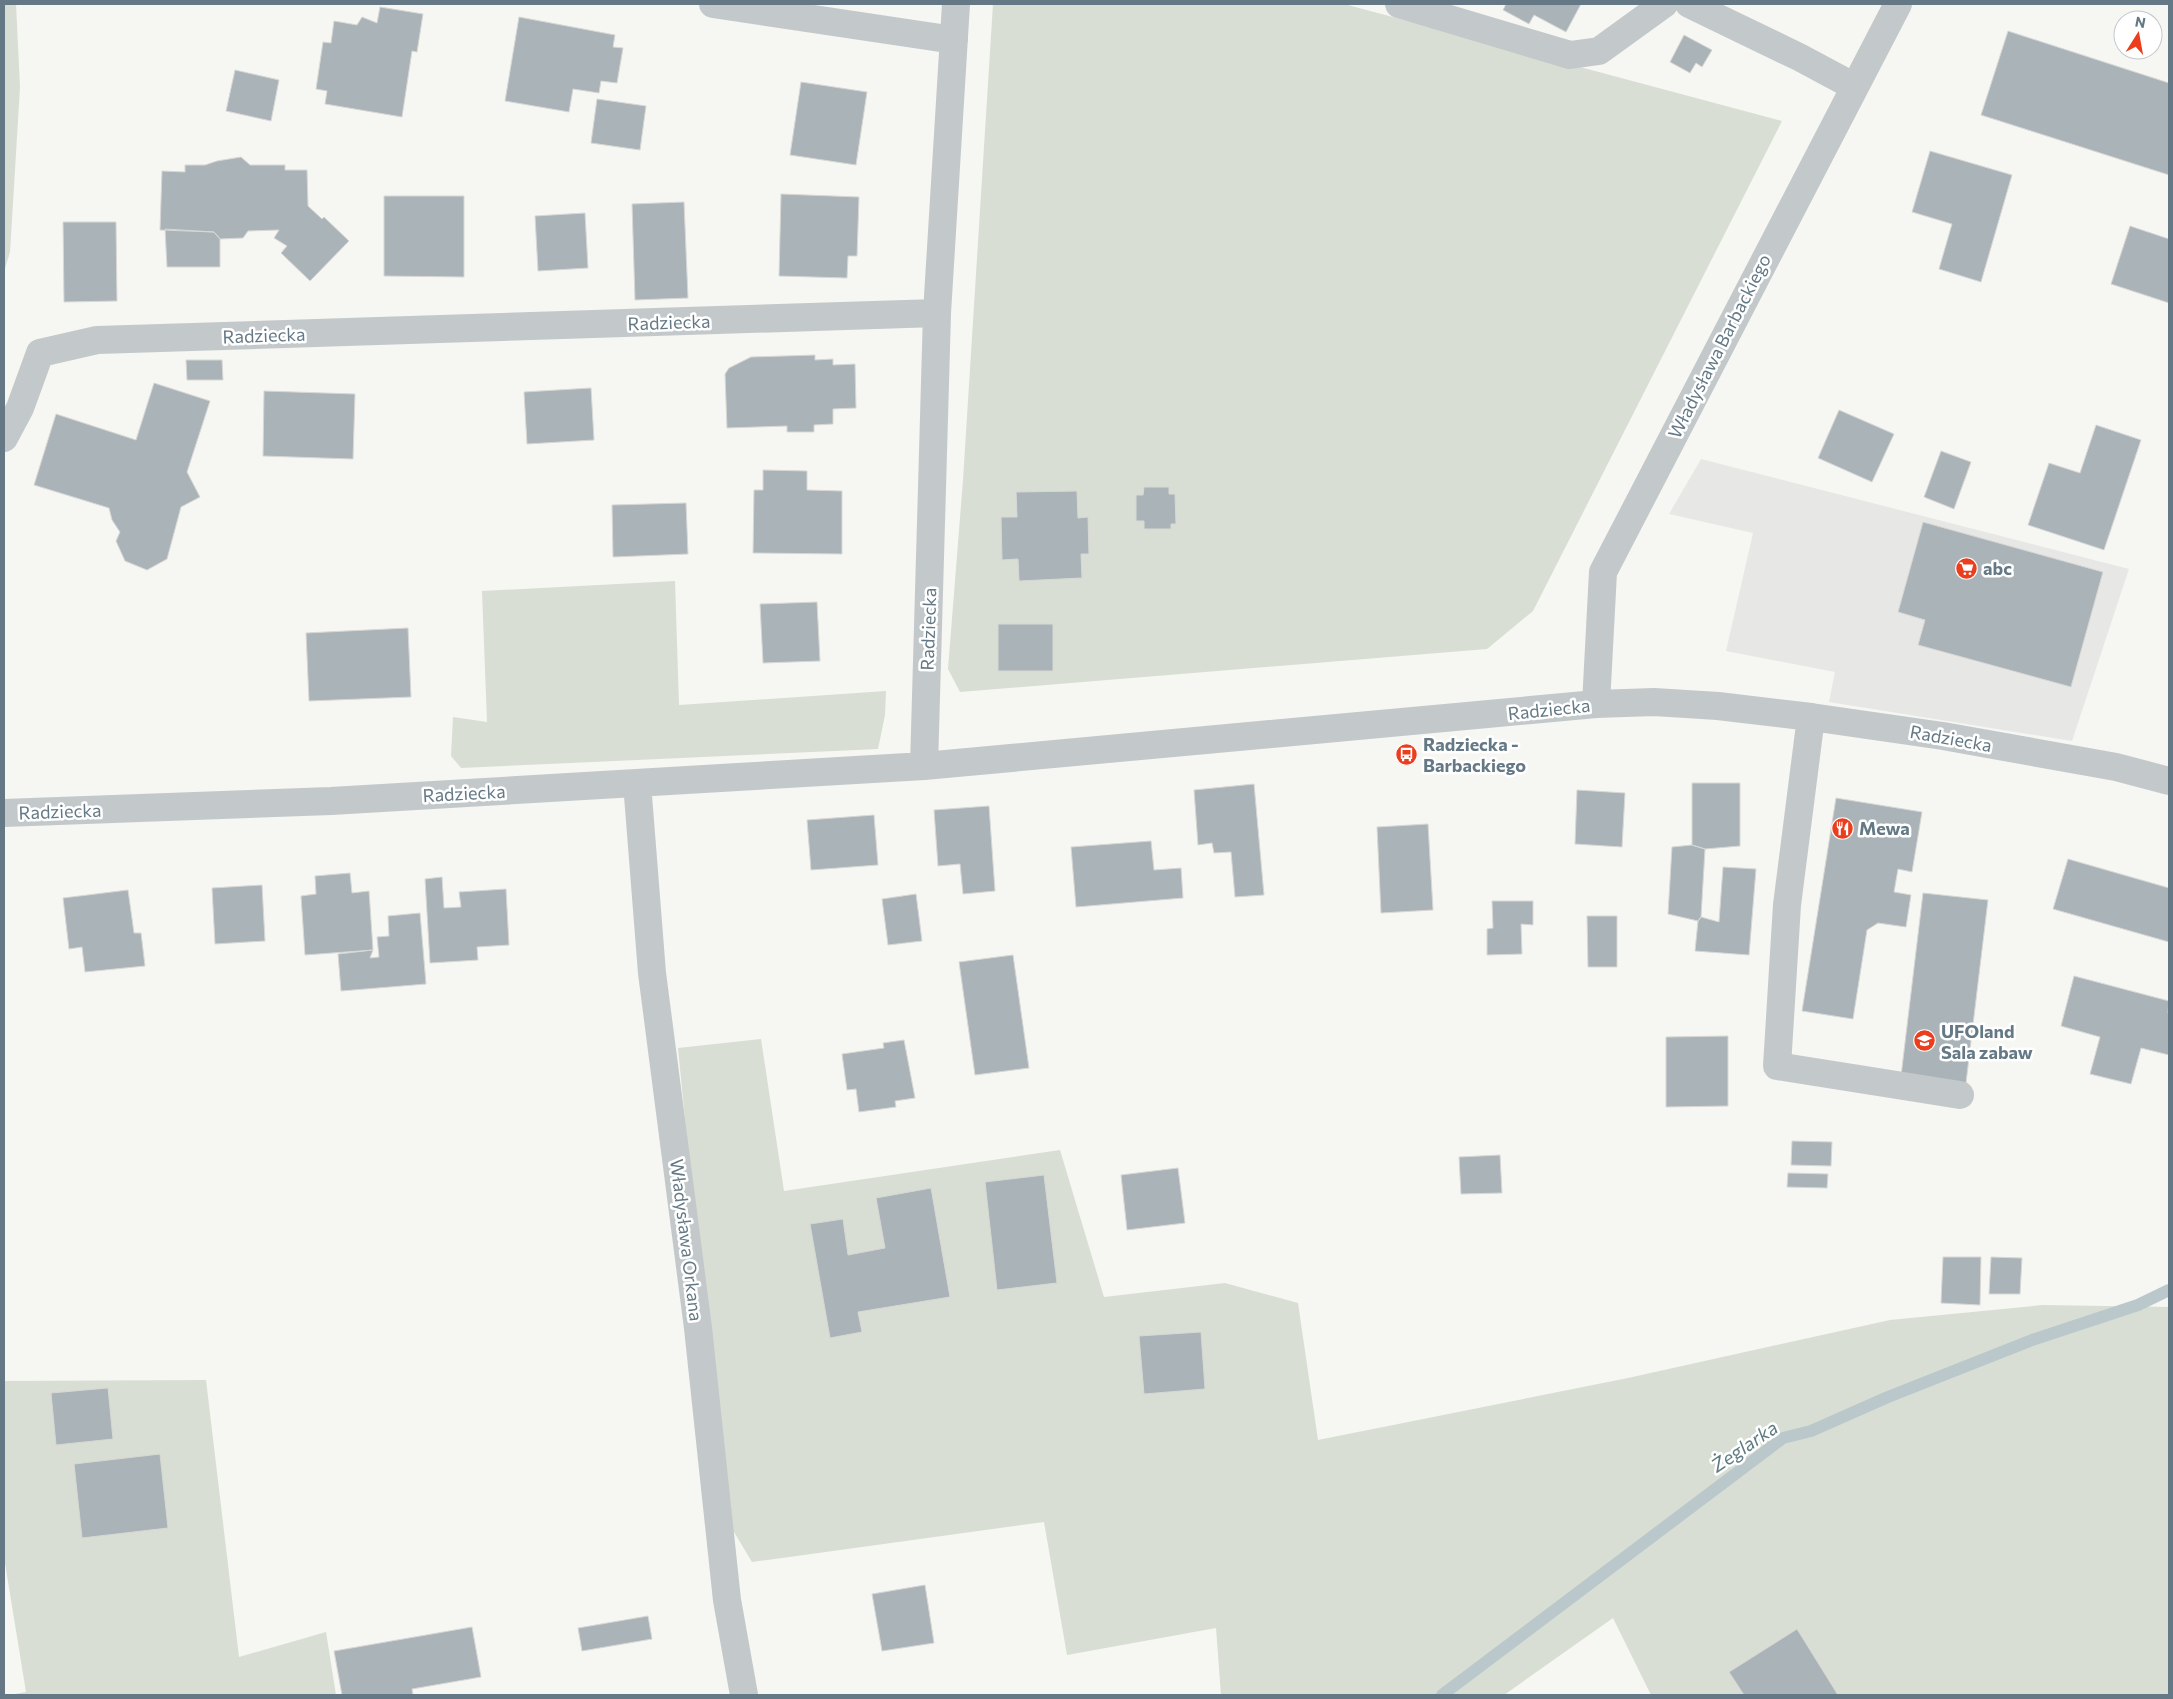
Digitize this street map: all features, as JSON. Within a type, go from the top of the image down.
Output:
[{"type":"street","points":[[713,4],[954,40]]},
{"type":"street","points":[[937,313],[956,4]]},
{"type":"street","points":[[1399,4],[1570,55],[1599,51],[1664,4]]},
{"type":"street","points":[[1689,4],[1799,57],[1855,87]]},
{"type":"street","name":"Władysława Barbackiego","points":[[1596,704],[1603,572],[1898,4]]},
{"type":"street","name":"Radziecka","points":[[4,438],[20,408],[40,353],[96,340],[937,313],[924,766]]},
{"type":"street","name":"Radziecka","points":[[4,813],[331,801],[924,766],[1596,704],[1654,702],[1718,706],[1943,736],[2116,767],[2169,781]]},
{"type":"street","points":[[1811,717],[1787,905],[1777,1066],[1960,1094]]},
{"type":"street","name":"Władysława Orkana","points":[[637,783],[652,973],[698,1328],[728,1600],[744,1695]]},
{"type":"shaded area","points":[[4,4],[16,4],[20,87],[10,252],[4,272]]},
{"type":"shaded area","points":[[993,4],[1344,4],[1782,121],[1533,611],[1487,649],[960,692],[948,669],[963,480]],"holes":[[[1144,487],[1168,487],[1169,494],[1175,494],[1176,523],[1171,524],[1171,529],[1145,529],[1144,521],[1137,521],[1136,495],[1143,495]],[[1077,491],[1078,518],[1088,518],[1089,553],[1081,554],[1082,578],[1019,580],[1016,492]],[[998,624],[1053,624],[1053,671],[998,671]]]},
{"type":"shaded area","points":[[1701,459],[2129,569],[2072,741],[1829,702],[1835,672],[1726,651],[1753,533],[1669,514]]},
{"type":"shaded area","points":[[675,581],[679,705],[886,691],[885,715],[878,749],[461,768],[451,756],[453,717],[487,722],[482,591]]},
{"type":"shaded area","points":[[761,1039],[784,1191],[1060,1150],[1104,1297],[1225,1283],[1298,1303],[1318,1440],[1628,1378],[1890,1320],[2043,1305],[2169,1307],[2169,1695],[1651,1695],[1613,1618],[1504,1695],[1221,1695],[1216,1628],[1067,1655],[1044,1522],[752,1562],[731,1527],[692,1191],[678,1048]]},
{"type":"shaded area","points":[[206,1380],[239,1657],[326,1632],[336,1695],[9,1695],[26,1692],[4,1557],[4,1381]]},
{"type":"building","points":[[1506,4],[1581,4],[1566,32],[1534,15],[1529,24],[1503,10]]},
{"type":"building","points":[[380,7],[423,14],[417,52],[412,51],[402,117],[325,104],[327,91],[316,89],[323,42],[331,43],[334,21],[357,25],[362,17],[377,23]]},
{"type":"building","points":[[519,17],[615,35],[613,47],[623,48],[617,83],[601,81],[599,93],[573,89],[569,112],[505,101]]},
{"type":"building","points":[[2008,31],[2169,83],[2169,175],[1981,115]]},
{"type":"building","points":[[1684,35],[1712,50],[1702,67],[1696,63],[1690,73],[1670,62]]},
{"type":"building","points":[[235,70],[279,80],[271,121],[226,111]]},
{"type":"building","points":[[801,82],[867,92],[856,165],[790,155]]},
{"type":"building","points":[[597,99],[646,106],[640,150],[591,143]]},
{"type":"building","points":[[1930,151],[2012,175],[1981,282],[1939,269],[1952,224],[1912,212]]},
{"type":"building","points":[[241,157],[250,165],[285,165],[285,170],[307,170],[308,206],[322,219],[324,217],[349,241],[310,281],[281,253],[287,246],[274,238],[279,230],[248,231],[243,238],[220,239],[214,232],[160,230],[162,171],[185,172],[185,165],[205,165]]},
{"type":"building","points":[[781,194],[859,197],[857,256],[848,256],[847,278],[779,276]]},
{"type":"building","points":[[384,196],[464,196],[464,277],[384,276]]},
{"type":"building","points":[[684,202],[688,298],[635,300],[632,204]]},
{"type":"building","points":[[585,213],[588,268],[538,271],[535,216]]},
{"type":"building","points":[[63,222],[116,222],[117,301],[64,302]]},
{"type":"building","points":[[2130,226],[2169,239],[2169,303],[2111,284]]},
{"type":"building","points":[[165,229],[214,232],[220,239],[220,267],[167,267]]},
{"type":"building","points":[[815,355],[815,360],[833,359],[833,365],[855,364],[856,408],[833,409],[833,424],[814,425],[814,432],[787,432],[787,426],[727,428],[725,374],[729,368],[751,357]]},
{"type":"building","points":[[186,360],[222,360],[223,380],[187,380]]},
{"type":"building","points":[[154,383],[210,401],[187,472],[200,497],[181,507],[167,559],[147,570],[125,561],[116,541],[120,532],[112,520],[109,508],[34,485],[56,414],[136,440]]},
{"type":"building","points":[[591,388],[594,440],[527,444],[524,392]]},
{"type":"building","points":[[264,391],[355,394],[353,459],[263,456]]},
{"type":"building","points":[[1839,410],[1894,434],[1872,482],[1818,458]]},
{"type":"building","points":[[2096,425],[2141,440],[2104,550],[2028,525],[2049,463],[2080,473]]},
{"type":"building","points":[[1941,451],[1971,462],[1954,509],[1924,497]]},
{"type":"building","points":[[763,470],[807,471],[807,490],[842,491],[842,554],[753,553],[754,490],[763,490]]},
{"type":"building","points":[[1144,487],[1169,487],[1169,494],[1175,494],[1176,524],[1171,524],[1171,529],[1144,529],[1144,521],[1136,521],[1136,495],[1143,495]]},
{"type":"building","points":[[1077,491],[1078,518],[1088,517],[1089,554],[1081,554],[1082,578],[1019,581],[1018,559],[1002,560],[1001,517],[1017,517],[1016,492]]},
{"type":"building","points":[[686,503],[688,554],[613,557],[612,505]]},
{"type":"building","points":[[1923,522],[2103,572],[2071,687],[1918,645],[1925,620],[1898,612]]},
{"type":"building","points":[[817,602],[820,661],[763,663],[760,604]]},
{"type":"building","points":[[998,624],[1053,624],[1053,671],[998,671]]},
{"type":"building","points":[[408,628],[411,697],[309,701],[306,633]]},
{"type":"building","points":[[1692,783],[1740,783],[1740,846],[1705,849],[1692,845]]},
{"type":"building","points":[[1254,784],[1264,895],[1235,897],[1231,852],[1214,853],[1212,843],[1198,845],[1194,790]]},
{"type":"building","points":[[1577,790],[1625,793],[1622,847],[1575,844]]},
{"type":"building","points":[[1836,798],[1922,812],[1912,872],[1898,869],[1894,892],[1911,895],[1906,927],[1878,923],[1867,930],[1853,1019],[1802,1011]]},
{"type":"building","points":[[989,806],[995,891],[963,894],[960,864],[938,866],[934,810]]},
{"type":"building","points":[[874,815],[878,865],[811,870],[807,820]]},
{"type":"building","points":[[1428,824],[1433,910],[1381,913],[1377,827]]},
{"type":"building","points":[[1151,841],[1154,870],[1181,868],[1183,898],[1076,907],[1071,847]]},
{"type":"building","points":[[1692,845],[1705,849],[1701,917],[1698,921],[1668,914],[1672,847]]},
{"type":"building","points":[[2068,859],[2169,888],[2169,942],[2053,909]]},
{"type":"building","points":[[1723,867],[1756,869],[1749,955],[1695,951],[1698,921],[1701,917],[1719,922]]},
{"type":"building","points":[[350,873],[352,893],[369,891],[373,950],[305,955],[301,896],[316,894],[315,876]]},
{"type":"building","points":[[442,877],[444,908],[461,907],[459,892],[506,889],[509,945],[477,947],[478,960],[430,963],[425,879]]},
{"type":"building","points":[[262,885],[265,941],[215,944],[212,888]]},
{"type":"building","points":[[128,890],[134,933],[141,933],[145,966],[85,972],[82,947],[69,949],[63,898]]},
{"type":"building","points":[[1923,893],[1988,900],[1966,1083],[1901,1076]]},
{"type":"building","points":[[916,894],[922,941],[888,945],[882,899]]},
{"type":"building","points":[[1492,901],[1533,901],[1533,925],[1521,924],[1522,954],[1487,955],[1487,929],[1493,928]]},
{"type":"building","points":[[420,913],[426,984],[341,991],[338,954],[373,950],[370,958],[379,957],[377,937],[389,936],[388,916]]},
{"type":"building","points":[[1587,916],[1617,916],[1617,967],[1588,967]]},
{"type":"building","points":[[1013,955],[1029,1068],[975,1075],[959,962]]},
{"type":"building","points":[[2074,976],[2169,1001],[2169,1055],[2141,1048],[2131,1084],[2090,1074],[2100,1037],[2061,1026]]},
{"type":"building","points":[[1728,1036],[1728,1106],[1666,1107],[1666,1037]]},
{"type":"building","points":[[904,1040],[915,1098],[895,1101],[896,1107],[859,1112],[856,1089],[847,1090],[842,1054],[884,1048],[883,1043]]},
{"type":"building","points":[[1792,1141],[1832,1142],[1831,1166],[1791,1165]]},
{"type":"building","points":[[1500,1155],[1502,1193],[1461,1194],[1459,1157]]},
{"type":"building","points":[[1178,1168],[1185,1223],[1127,1230],[1121,1175]]},
{"type":"building","points":[[1788,1173],[1828,1174],[1827,1188],[1787,1187]]},
{"type":"building","points":[[1044,1175],[1057,1283],[997,1290],[985,1182]]},
{"type":"building","points":[[931,1188],[950,1297],[858,1312],[862,1332],[830,1338],[810,1224],[843,1219],[848,1255],[885,1248],[876,1198]]},
{"type":"building","points":[[1943,1257],[1981,1257],[1980,1305],[1941,1303]]},
{"type":"building","points":[[1991,1257],[2022,1258],[2020,1294],[1989,1294]]},
{"type":"building","points":[[1201,1332],[1205,1389],[1144,1394],[1139,1336]]},
{"type":"building","points":[[108,1388],[113,1439],[56,1445],[51,1393]]},
{"type":"building","points":[[160,1454],[168,1528],[82,1538],[74,1464]]},
{"type":"building","points":[[925,1585],[934,1643],[882,1651],[872,1594]]},
{"type":"building","points":[[648,1616],[652,1639],[582,1651],[578,1628]]},
{"type":"building","points":[[472,1627],[481,1677],[412,1689],[413,1695],[342,1695],[334,1651]]},
{"type":"building","points":[[1797,1629],[1838,1695],[1744,1695],[1729,1672]]},
{"type":"waterway","name":"Żeglarka","points":[[1442,1695],[1783,1438],[1811,1431],[1888,1397],[2032,1340],[2138,1305],[2169,1290]]},
{"type":"place","name":"abc","points":[[1967,568]]},
{"type":"place","name":"Radziecka - Barbackiego","points":[[1407,754]]},
{"type":"place","name":"Mewa","points":[[1843,828]]},
{"type":"place","name":"UFOland Sala zabaw","points":[[1925,1041]]}]
